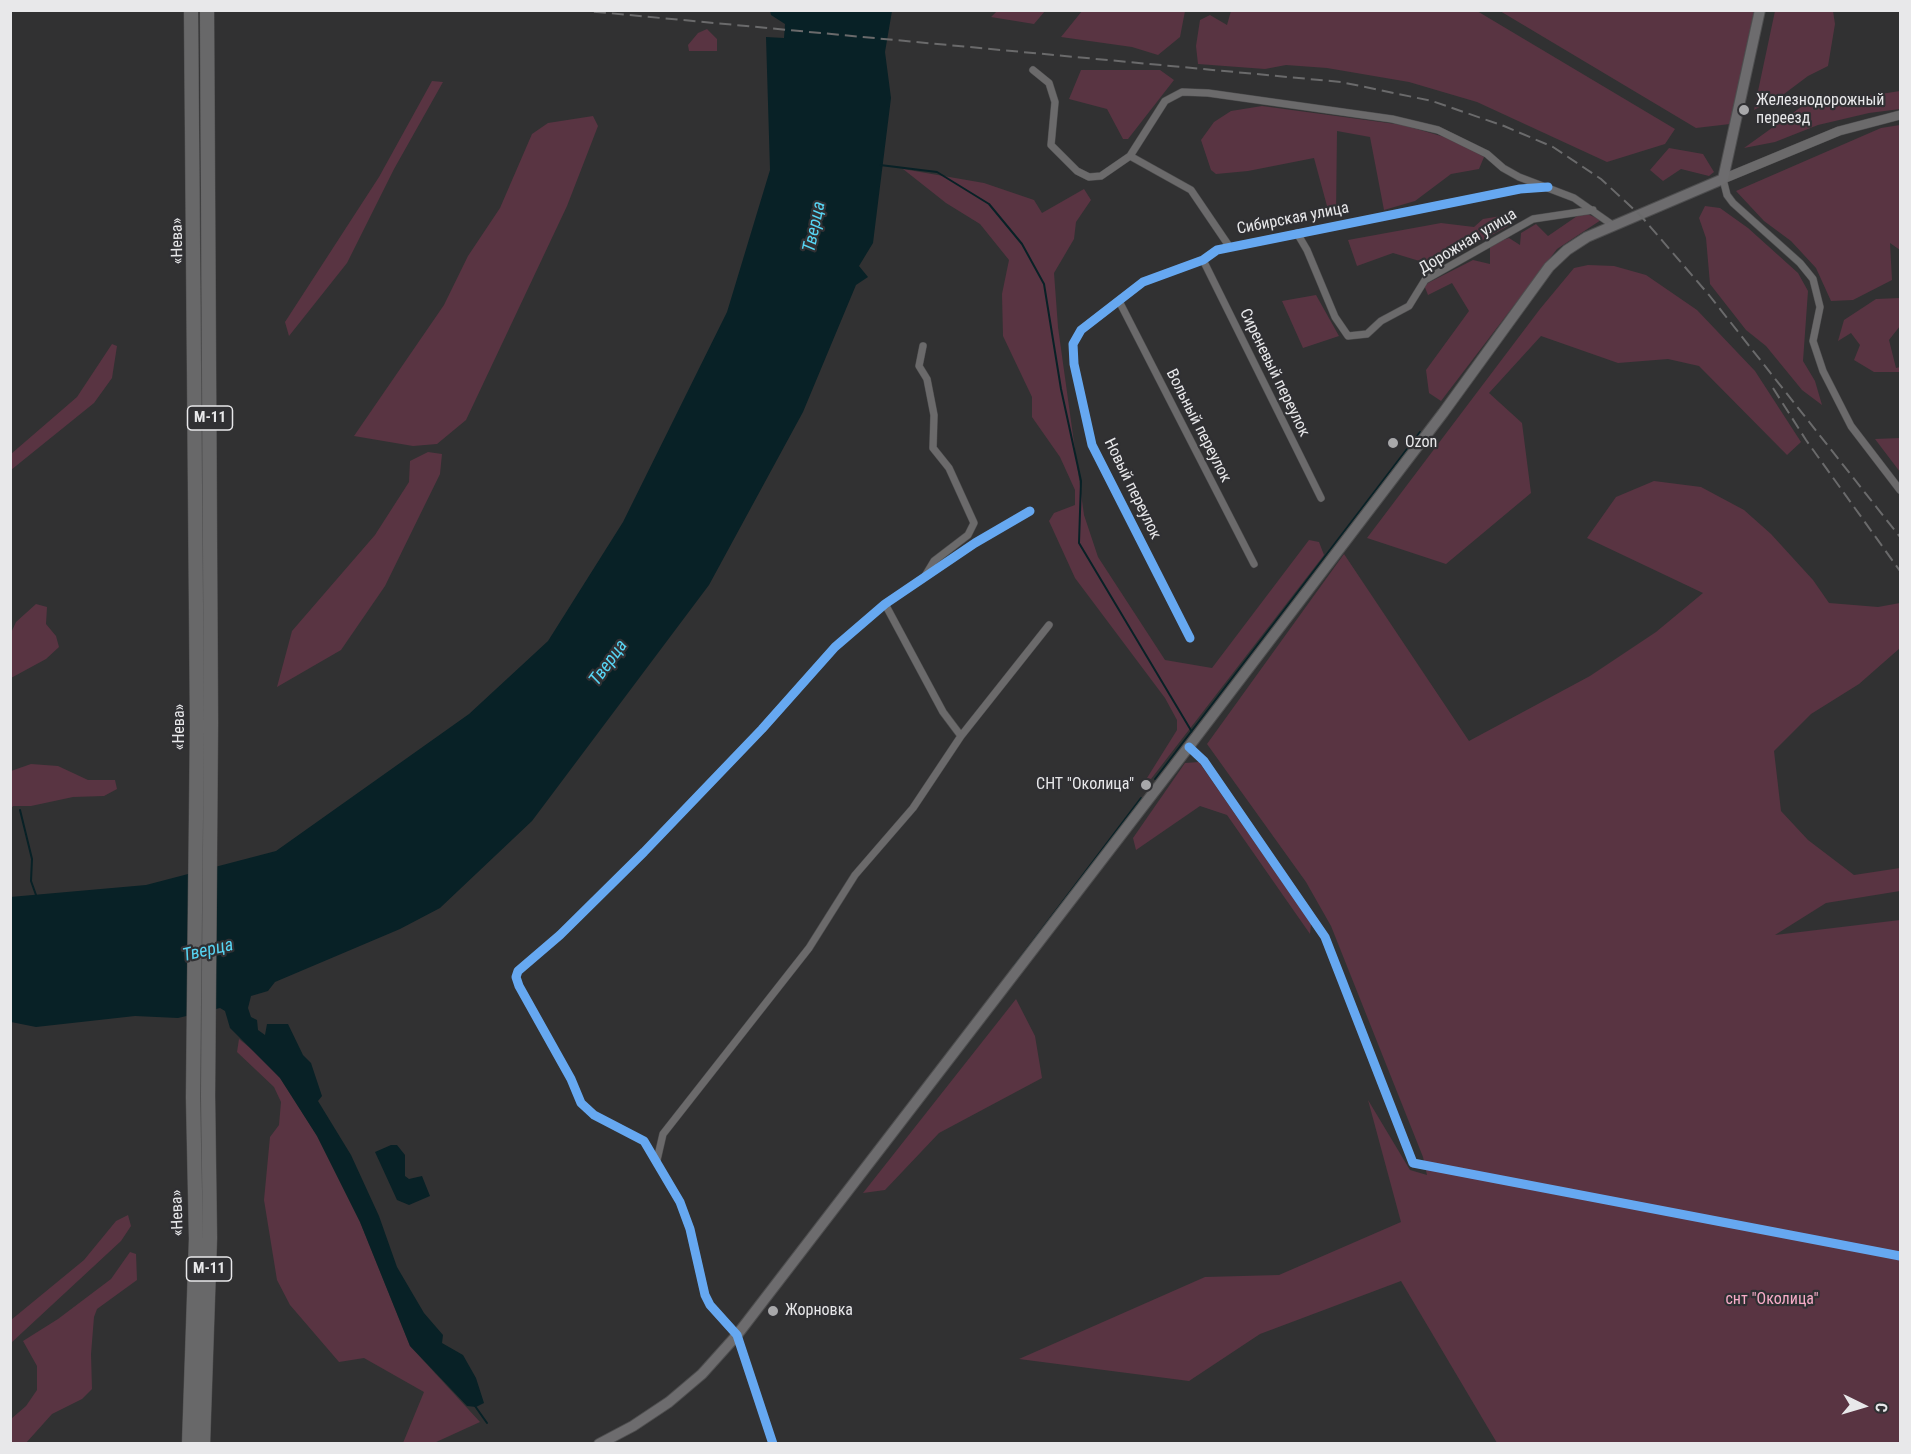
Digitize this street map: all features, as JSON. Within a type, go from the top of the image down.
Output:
[{"type":"highway","name":"«Нева»","points":[[191,10],[210,1238],[203,1443]]},
{"type":"highway","name":"«Нева»","points":[[189,1443],[196,1239],[193,1097],[203,807],[207,10]]},
{"type":"main road","points":[[599,1443],[633,1426],[669,1402],[702,1374],[737,1335],[1443,413],[1535,283],[1573,245],[1723,179],[1760,10]]},
{"type":"street","points":[[1033,70],[1049,83],[1055,102],[1051,145],[1077,171],[1089,177],[1101,176],[1130,156],[1165,101],[1182,92],[1208,93],[1392,119],[1438,130],[1487,154],[1503,168],[1519,177],[1548,187],[1593,210],[1614,226]]},
{"type":"street","points":[[1900,115],[1839,131],[1723,179],[1727,195],[1733,203],[1800,263],[1813,279],[1820,307],[1813,341],[1823,371],[1851,426],[1900,490]]},
{"type":"street","points":[[1130,156],[1191,190],[1229,246]]},
{"type":"street","name":"Сибирская улица","points":[[1073,344],[1081,330],[1143,282],[1203,260],[1217,249],[1520,189],[1548,187]]},
{"type":"street","name":"Дорожная улица","points":[[1297,233],[1307,250],[1335,317],[1348,336],[1367,334],[1380,321],[1409,306],[1425,280],[1533,219],[1593,210]]},
{"type":"street","name":"Сиреневый переулок","points":[[1203,260],[1321,498]]},
{"type":"street","name":"Вольный переулок","points":[[1119,301],[1254,564]]},
{"type":"street","name":"Новый переулок","points":[[1073,344],[1074,364],[1092,445],[1190,638]]},
{"type":"street","points":[[923,346],[919,366],[927,379],[934,415],[933,448],[949,468],[974,523],[968,535],[934,561],[923,578]]},
{"type":"street","points":[[773,1443],[737,1335],[710,1305],[705,1296],[687,1220],[657,1160],[644,1141],[594,1114],[581,1103],[571,1079],[516,977],[518,971],[560,935],[644,852],[762,729],[835,647],[885,604],[975,543],[1030,511]]},
{"type":"street","points":[[885,604],[943,712],[962,736]]},
{"type":"street","points":[[657,1160],[663,1134],[808,948],[855,875],[913,808],[962,736],[1049,625]]},
{"type":"street","points":[[1189,747],[1203,761],[1244,818],[1325,937],[1413,1163],[1900,1256]]},
{"type":"green space","points":[[997,11],[1045,11],[1034,24],[991,17]]},
{"type":"green space","points":[[1082,11],[1185,11],[1180,37],[1158,55],[1132,47],[1061,37]]},
{"type":"green space","points":[[1231,11],[1477,11],[1675,129],[1665,144],[1607,162],[1477,102],[1409,82],[1327,68],[1286,65],[1265,69],[1198,64],[1196,46],[1200,20],[1210,15],[1227,25]]},
{"type":"green space","points":[[1500,11],[1754,11],[1730,124],[1696,128]]},
{"type":"green space","points":[[1775,11],[1833,11],[1835,24],[1828,66],[1754,110]]},
{"type":"green space","points":[[707,29],[717,39],[717,51],[689,51],[688,45],[698,33]]},
{"type":"green space","points":[[1081,70],[1160,70],[1174,80],[1128,139],[1123,139],[1107,109],[1069,99]]},
{"type":"green space","points":[[432,81],[443,82],[394,169],[347,263],[289,336],[285,322],[379,177]]},
{"type":"green space","points":[[1900,91],[1900,109],[1869,113],[1818,125],[1775,142],[1744,148],[1808,102],[1828,94],[1848,99]]},
{"type":"green space","points":[[1262,106],[1403,125],[1455,140],[1484,157],[1479,169],[1451,174],[1415,201],[1384,210],[1370,137],[1337,131],[1336,214],[1330,217],[1314,158],[1248,171],[1216,174],[1211,170],[1201,140],[1214,122],[1231,111]]},
{"type":"green space","points":[[593,116],[598,126],[567,206],[466,420],[437,444],[413,446],[354,436],[444,305],[468,256],[500,208],[532,134],[548,123]]},
{"type":"green space","points":[[1900,125],[1900,250],[1890,243],[1892,280],[1853,300],[1831,301],[1816,268],[1791,241],[1764,221],[1736,191],[1881,128]]},
{"type":"green space","points":[[1669,148],[1703,154],[1714,172],[1709,176],[1681,169],[1663,181],[1650,170]]},
{"type":"green space","points":[[903,169],[984,183],[1034,200],[1042,213],[1084,189],[1091,200],[1076,222],[1074,239],[1054,273],[1058,327],[1084,515],[1098,557],[1165,660],[1212,668],[1309,540],[1319,542],[1324,555],[1151,779],[1147,778],[1177,730],[1177,720],[1165,698],[1075,578],[1049,521],[1054,513],[1075,505],[1075,490],[1060,457],[1032,417],[1032,397],[1003,336],[1002,294],[1009,260],[980,224],[946,203]]},
{"type":"green space","points":[[1705,206],[1720,208],[1748,228],[1798,273],[1808,291],[1803,361],[1815,381],[1822,405],[1802,390],[1766,346],[1746,330],[1710,284],[1706,238],[1699,218]]},
{"type":"green space","points":[[1583,212],[1601,220],[1557,249],[1441,401],[1429,393],[1426,370],[1469,311],[1452,283],[1428,295],[1424,285],[1473,260],[1490,264],[1490,244],[1509,238],[1520,245],[1521,233],[1536,224],[1548,236]]},
{"type":"green space","points":[[1507,215],[1508,226],[1436,266],[1393,253],[1357,266],[1348,240],[1441,223],[1474,227],[1483,219]]},
{"type":"green space","points":[[1588,265],[1614,266],[1646,275],[1697,310],[1755,371],[1801,442],[1787,455],[1699,366],[1668,359],[1618,363],[1541,336],[1489,393],[1522,423],[1531,493],[1446,564],[1367,538],[1540,309],[1574,268]]},
{"type":"green space","points":[[1316,295],[1339,336],[1303,348],[1282,301]]},
{"type":"green space","points":[[1900,298],[1900,326],[1889,340],[1896,368],[1900,367],[1900,372],[1874,372],[1854,360],[1860,345],[1851,333],[1838,341],[1844,320],[1876,299]]},
{"type":"green space","points":[[112,344],[117,346],[112,378],[94,403],[11,470],[11,454],[77,397]]},
{"type":"green space","points":[[1900,438],[1900,472],[1875,439]]},
{"type":"green space","points":[[428,452],[442,454],[440,474],[385,586],[341,650],[277,687],[292,631],[375,535],[409,482],[410,461]]},
{"type":"green space","name":"снт \"Околица\"","points":[[1654,481],[1701,487],[1744,510],[1771,534],[1813,580],[1829,603],[1878,607],[1900,603],[1900,648],[1859,684],[1811,714],[1774,751],[1781,811],[1808,840],[1854,875],[1900,868],[1900,891],[1826,903],[1775,935],[1900,920],[1900,1443],[1497,1443],[1401,1281],[1260,1334],[1189,1381],[1019,1359],[1205,1277],[1279,1275],[1401,1222],[1368,1100],[1410,1170],[1427,1175],[1423,1157],[1331,926],[1306,882],[1207,744],[1344,554],[1469,741],[1590,676],[1656,632],[1703,593],[1587,538],[1616,497]]},
{"type":"green space","points":[[36,604],[47,607],[46,624],[56,636],[59,647],[46,659],[11,678],[11,633],[16,622]]},
{"type":"green space","points":[[1199,762],[1311,924],[1310,934],[1227,815],[1200,806],[1136,850],[1133,838],[1185,763]]},
{"type":"green space","points":[[31,764],[58,766],[88,780],[115,780],[117,789],[104,796],[73,797],[31,806],[13,806],[11,809],[11,771]]},
{"type":"green space","points":[[1016,999],[1035,1036],[1042,1078],[939,1133],[885,1190],[863,1193]]},
{"type":"green space","points":[[239,1039],[259,1055],[280,1078],[317,1136],[360,1222],[410,1346],[480,1422],[434,1443],[403,1443],[424,1392],[364,1358],[339,1362],[290,1305],[277,1280],[264,1200],[270,1137],[279,1125],[281,1102],[274,1087],[237,1052]]},
{"type":"green space","points":[[128,1215],[131,1226],[121,1241],[11,1343],[11,1320],[84,1260],[116,1221]]},
{"type":"green space","points":[[130,1252],[136,1254],[137,1280],[97,1309],[94,1317],[91,1354],[92,1389],[82,1399],[52,1414],[26,1443],[11,1443],[11,1419],[26,1406],[37,1390],[37,1366],[23,1341],[58,1319],[111,1279]]},
{"type":"water","name":"Тверца","points":[[770,11],[892,11],[885,52],[891,98],[873,243],[859,266],[868,277],[856,285],[803,412],[709,585],[532,821],[440,908],[400,929],[275,982],[268,991],[251,996],[248,1008],[251,1017],[257,1020],[258,1030],[265,1035],[267,1024],[288,1024],[303,1055],[311,1063],[322,1096],[318,1101],[351,1155],[379,1216],[397,1267],[424,1313],[443,1335],[442,1343],[463,1355],[476,1378],[484,1403],[476,1407],[467,1406],[410,1346],[360,1222],[317,1136],[280,1078],[230,1028],[225,1011],[220,1008],[178,1018],[135,1016],[36,1027],[11,1022],[10,897],[146,885],[276,851],[469,714],[548,641],[623,522],[727,312],[770,170],[766,37],[784,38],[785,24],[771,15]]},
{"type":"water","points":[[391,1145],[397,1145],[405,1155],[405,1176],[409,1179],[422,1176],[430,1196],[409,1205],[397,1200],[375,1152]]},
{"type":"waterway","points":[[880,165],[937,172],[989,204],[1022,244],[1044,284],[1061,389],[1081,481],[1079,543],[1192,732]]},
{"type":"waterway","points":[[1155,779],[1420,432]]},
{"type":"waterway","points":[[1014,966],[1141,798]]},
{"type":"waterway","points":[[20,810],[32,859],[31,881],[36,895]]},
{"type":"waterway","points":[[475,1406],[487,1423]]},
{"type":"railway","points":[[576,10],[1341,82],[1432,101],[1504,126],[1553,147],[1601,179],[1641,216],[1709,295],[1900,537]]},
{"type":"railway","points":[[1773,388],[1806,440],[1900,571]]},
{"type":"cycle path","points":[[1190,638],[1092,445],[1074,364],[1073,344],[1081,330],[1143,282],[1203,260],[1217,250],[1520,189],[1548,187]]},
{"type":"cycle path","points":[[773,1444],[737,1335],[710,1305],[705,1295],[690,1229],[680,1202],[644,1141],[594,1115],[581,1103],[571,1079],[516,977],[518,971],[560,935],[644,852],[762,729],[835,647],[885,604],[975,543],[1030,511]]},
{"type":"cycle path","points":[[1189,747],[1204,761],[1325,937],[1413,1163],[1900,1256]]},
{"type":"place","name":"Железнодорожный переезд","points":[[1744,110]]},
{"type":"place","name":"Ozon","points":[[1393,443]]},
{"type":"place","name":"СНТ \"Околица\"","points":[[1146,785]]},
{"type":"place","name":"Жорновка","points":[[773,1311]]}]
